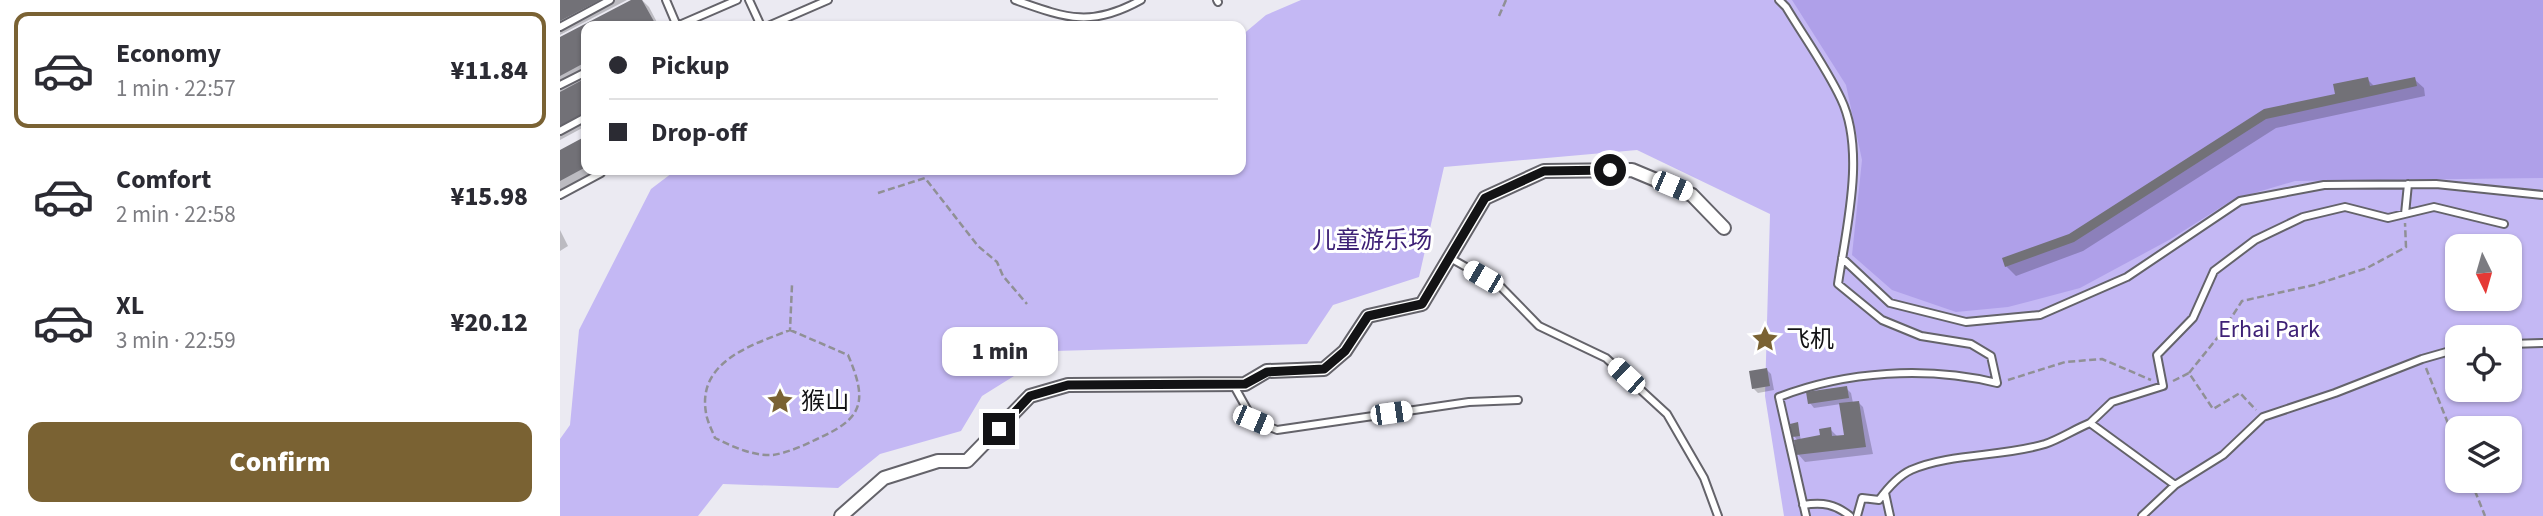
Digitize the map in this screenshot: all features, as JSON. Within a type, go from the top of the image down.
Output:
[{"type":"street","points":[[841,516],[884,478],[938,461],[968,461],[1030,396],[1068,385],[1245,384],[1267,372],[1324,369],[1345,351],[1368,316],[1422,304],[1485,198],[1544,171],[1632,170],[1692,195],[1724,228]]},
{"type":"lane","points":[[560,27],[610,0]]},
{"type":"lane","points":[[666,0],[675,21]]},
{"type":"lane","points":[[689,21],[737,0]]},
{"type":"lane","points":[[749,0],[759,21]]},
{"type":"lane","points":[[780,21],[828,0]]},
{"type":"lane","points":[[1015,0],[1061,16],[1082,19],[1100,17],[1141,0]]},
{"type":"lane","points":[[1779,0],[1786,7],[1842,100],[1853,140],[1851,197],[1838,284],[1882,320],[1921,336],[1970,344],[1991,356],[1997,383],[1961,375],[1877,375],[1811,384],[1779,397],[1806,516]]},
{"type":"lane","points":[[560,85],[581,74]]},
{"type":"lane","points":[[560,131],[581,120]]},
{"type":"lane","points":[[560,195],[597,175]]},
{"type":"lane","points":[[2405,214],[2408,184]]},
{"type":"lane","points":[[1842,258],[1890,303],[1966,322],[2040,315],[2127,277],[2240,201],[2324,185],[2436,184],[2543,195]]},
{"type":"lane","points":[[1857,516],[1862,498],[1879,500],[1909,471],[1944,461],[1995,455],[2046,443],[2090,422],[2112,402],[2163,386],[2157,355],[2193,318],[2214,271],[2255,240],[2304,217],[2345,207],[2388,218],[2434,207],[2504,224]]},
{"type":"lane","points":[[1450,258],[1500,286],[1539,326],[1606,358],[1667,414],[1704,478],[1718,516]]},
{"type":"lane","points":[[2522,344],[2543,343]]},
{"type":"lane","points":[[2142,516],[2175,485],[2223,455],[2263,417],[2445,352]]},
{"type":"lane","points":[[1233,384],[1253,420],[1277,430],[1469,402],[1518,400]]},
{"type":"lane","points":[[2090,422],[2175,485]]},
{"type":"lane","points":[[1885,493],[1890,516]]},
{"type":"lane","points":[[1803,505],[1822,502],[1840,508],[1850,516]]},
{"type":"path","points":[[1499,16],[1506,0]]},
{"type":"path","points":[[878,193],[926,178],[978,246],[997,262],[1003,276],[1027,304]]},
{"type":"path","points":[[1997,383],[2065,362],[2102,359],[2163,386],[2189,373],[2222,332],[2242,301],[2314,285],[2367,268],[2406,247],[2405,214]]},
{"type":"path","points":[[790,330],[792,285]]},
{"type":"path","points":[[790,330],[848,355],[858,378],[859,400],[853,418],[826,435],[773,455],[740,450],[715,438],[706,414],[705,394],[714,369],[742,349],[790,330]]},
{"type":"path","points":[[2422,359],[2445,416]]},
{"type":"path","points":[[2189,373],[2213,409],[2240,393],[2263,417]]},
{"type":"path","points":[[2476,493],[2485,516]]},
{"type":"green space","name":"Erhai Park","points":[[1301,0],[1857,0],[2543,79],[2543,516],[1784,516],[1765,396],[1770,214],[1637,150],[1444,167],[1419,277],[1333,305],[1307,344],[1054,351],[982,396],[961,431],[880,454],[838,488],[723,484],[698,516],[560,516],[560,439],[570,425],[579,330],[651,189],[669,175],[1246,175],[1246,32],[1266,15]]},
{"type":"shaded area","points":[[1792,0],[2543,0],[2543,178],[2295,181],[2234,199],[2169,240],[2080,288],[2008,307],[1956,312],[1892,290],[1852,255],[1862,160],[1846,85]]},
{"type":"building","points":[[560,0],[600,0],[560,21]]},
{"type":"building","points":[[631,0],[642,0],[654,21],[591,21]]},
{"type":"building","points":[[581,26],[581,65],[560,76],[560,37]]},
{"type":"building","points":[[2368,77],[2370,86],[2415,77],[2417,86],[2266,119],[2074,242],[2005,267],[2002,258],[2069,234],[2264,109],[2335,94],[2333,84]]},
{"type":"building","points":[[581,81],[581,115],[560,126],[560,92]]},
{"type":"building","points":[[581,139],[581,170],[560,181],[560,150]]},
{"type":"building","points":[[1767,368],[1770,386],[1752,389],[1749,371]]},
{"type":"building","points":[[1847,386],[1849,398],[1808,404],[1806,392]]},
{"type":"building","points":[[1859,401],[1866,447],[1796,455],[1794,440],[1820,435],[1819,429],[1831,427],[1832,436],[1844,435],[1839,403]]},
{"type":"building","points":[[1798,422],[1800,436],[1792,437],[1790,424]]},
{"type":"place","name":"飞机","points":[[1765,339]]},
{"type":"place","name":"猴山","points":[[780,401]]},
{"type":"route","points":[[999,429],[1030,396],[1068,385],[1245,384],[1267,372],[1324,369],[1345,351],[1368,316],[1422,304],[1485,198],[1544,171],[1610,170]]},
{"type":"park label","name":"儿童游乐场","points":[[1372,240]]}]
